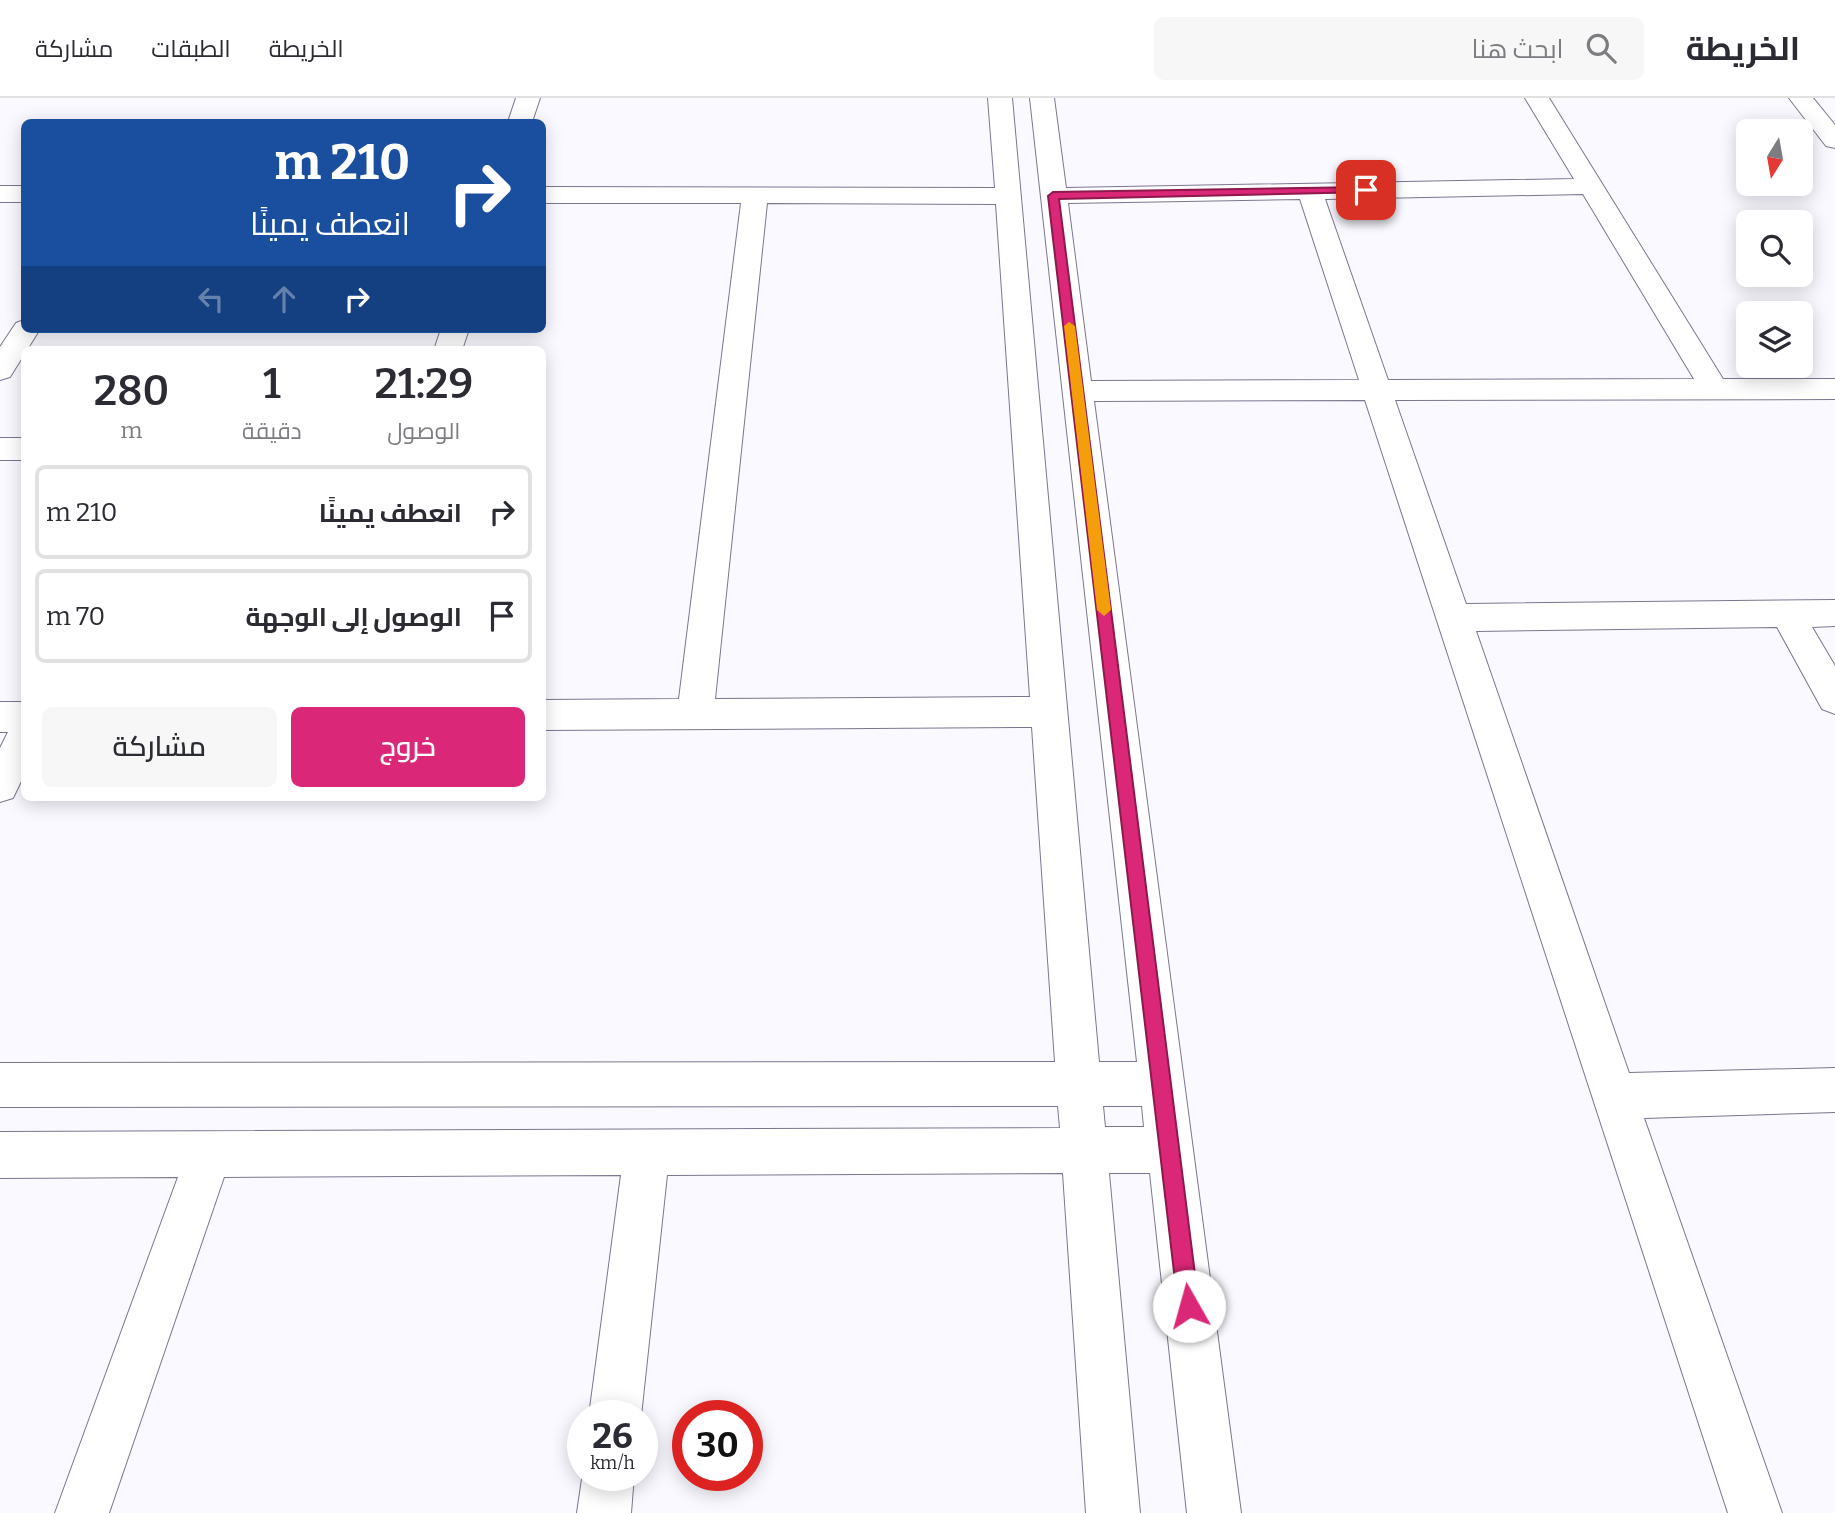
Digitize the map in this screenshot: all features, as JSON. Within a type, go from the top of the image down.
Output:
[{"type":"street","points":[[521,119],[528,98]]},
{"type":"street","points":[[1000,98],[1114,1513]]},
{"type":"street","points":[[1042,98],[1214,1513]]},
{"type":"street","points":[[1537,98],[1714,388]]},
{"type":"street","points":[[1801,98],[1835,141]]},
{"type":"street","points":[[1053,196],[1590,186]]},
{"type":"street","points":[[1310,191],[1755,1513]]},
{"type":"street","points":[[0,194],[21,194]]},
{"type":"street","points":[[546,195],[1008,196]]},
{"type":"street","points":[[695,714],[755,195]]},
{"type":"street","points":[[0,370],[23,333]]},
{"type":"street","points":[[1077,391],[1835,389]]},
{"type":"street","points":[[0,449],[21,449]]},
{"type":"street","points":[[1454,618],[1835,613]]},
{"type":"street","points":[[1787,614],[1835,698]]},
{"type":"street","points":[[546,715],[1049,712]]},
{"type":"street","points":[[0,717],[21,717]]},
{"type":"street","points":[[0,786],[21,743]]},
{"type":"street","points":[[0,1085],[1162,1084]]},
{"type":"street","points":[[1615,1096],[1835,1090]]},
{"type":"street","points":[[0,1155],[1170,1150]]},
{"type":"street","points":[[617,1400],[647,1152]]},
{"type":"street","points":[[82,1513],[209,1154]]},
{"type":"street","points":[[604,1513],[606,1491]]},
{"type":"slow traffic","points":[[1069,326],[1104,610]]},
{"type":"route","points":[[1189,1306],[1053,196],[1366,190]]}]
